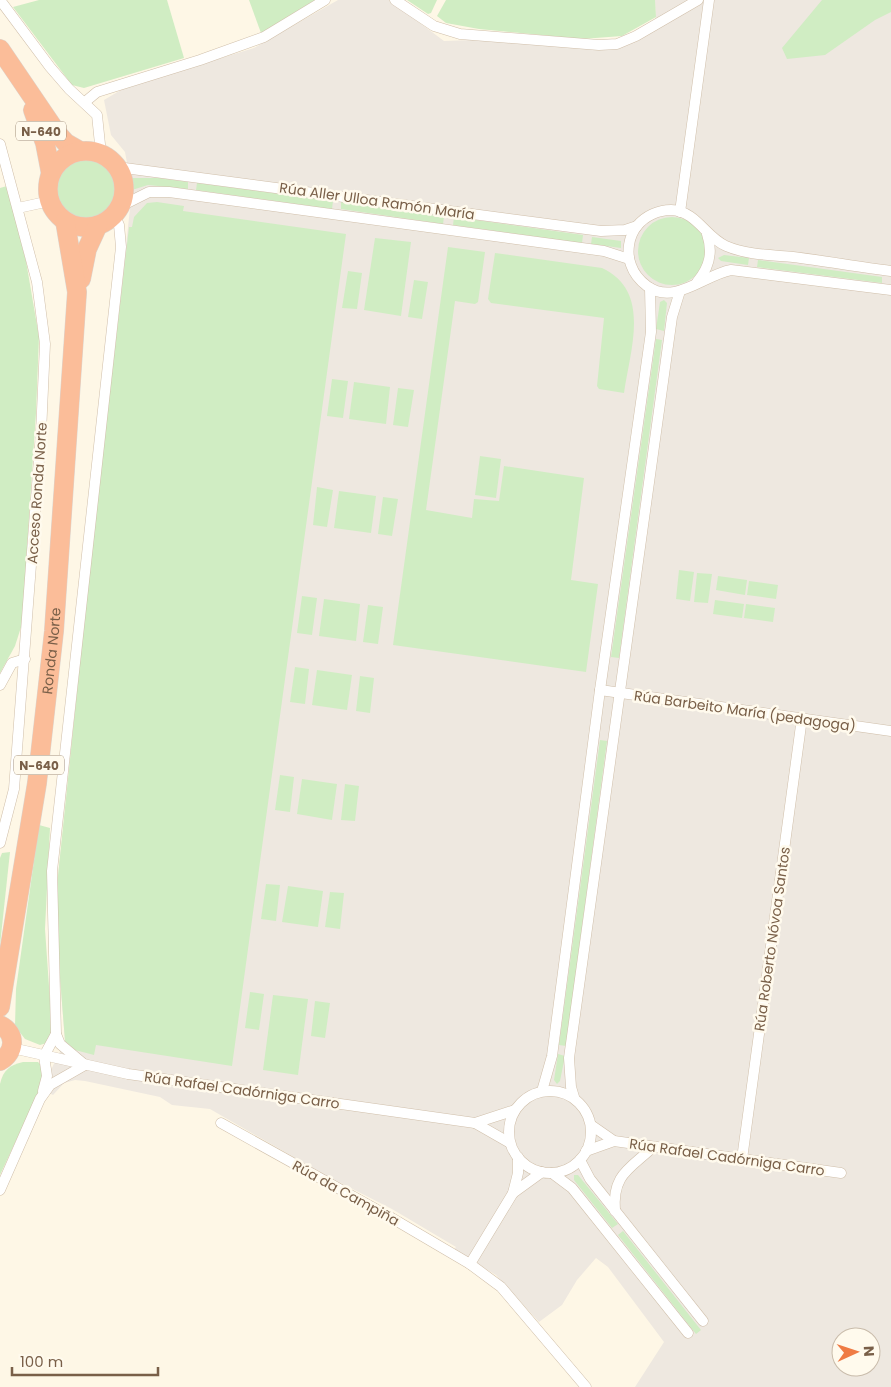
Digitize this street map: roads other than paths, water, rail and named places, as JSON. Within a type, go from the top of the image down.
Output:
[{"type":"highway","name":"N-640","points":[[0,49],[26,90],[66,143],[80,152],[101,154]]},
{"type":"highway","name":"N-640","points":[[26,90],[45,142],[51,174],[48,187],[50,201]]},
{"type":"highway","name":"N-640","points":[[51,174],[63,159],[80,152]]},
{"type":"highway","points":[[101,154],[117,168]]},
{"type":"highway","name":"Ronda Norte","points":[[0,1007],[37,783],[53,641],[77,292],[87,249],[110,215],[124,187],[117,168]]},
{"type":"highway","name":"Ronda Norte","points":[[50,201],[59,215],[65,220],[77,292]]},
{"type":"highway","points":[[65,220],[81,226],[110,215]]},
{"type":"highway","points":[[0,1025],[8,1030],[11,1036],[6,1055]]},
{"type":"street","points":[[0,0],[50,67],[69,89],[97,115],[101,154]]},
{"type":"street","points":[[85,102],[97,92],[200,60],[264,37],[325,0]]},
{"type":"street","points":[[395,0],[434,26],[460,34],[617,44],[636,36],[698,0]]},
{"type":"street","points":[[710,0],[680,212],[695,219],[706,233],[718,242],[740,250],[891,271]]},
{"type":"street","name":"Acceso Ronda Norte","points":[[0,144],[37,282],[45,344],[41,433],[14,789],[0,844]]},
{"type":"street","name":"Rúa Aller Ulloa Ramón María","points":[[117,168],[601,231],[625,230],[637,226],[647,217],[659,212],[680,212]]},
{"type":"street","name":"Rúa Aller Ulloa Ramón María","points":[[110,215],[149,192],[169,192],[604,251],[629,260]]},
{"type":"street","points":[[18,208],[50,201]]},
{"type":"street","points":[[40,1099],[50,1085],[85,1066],[60,1044],[56,1034],[52,871],[121,247],[119,225],[110,215]]},
{"type":"street","points":[[637,226],[631,236],[629,260],[633,271],[650,288],[670,293],[680,292],[720,272],[744,270],[891,290]]},
{"type":"street","points":[[695,284],[704,274],[710,260],[710,246],[706,233]]},
{"type":"street","points":[[542,1091],[552,1056],[600,690],[651,332],[650,288]]},
{"type":"street","points":[[513,1193],[547,1172],[568,1169],[583,1156],[592,1134],[588,1114],[574,1097],[571,1087],[569,1058],[672,317],[680,292]]},
{"type":"street","points":[[0,685],[12,663],[25,659]]},
{"type":"street","name":"Rúa Barbeito María (pedagoga)","points":[[600,690],[891,731]]},
{"type":"street","name":"Rúa Roberto Nóvoa Santos","points":[[742,1159],[802,718]]},
{"type":"street","points":[[0,1190],[40,1099],[47,1076],[44,1056],[56,1034]]},
{"type":"street","name":"Rúa Rafael Cadórniga Carro","points":[[6,1055],[44,1056],[85,1066],[187,1083],[475,1123],[510,1143]]},
{"type":"street","points":[[574,1097],[555,1090],[542,1091],[522,1101],[510,1121],[510,1143],[518,1157],[526,1165],[547,1172],[572,1188],[688,1333]]},
{"type":"street","name":"Rúa Rafael Cadórniga Carro","points":[[475,1123],[515,1110]]},
{"type":"street","name":"Rúa da Campiña","points":[[221,1123],[470,1264],[501,1287],[586,1387]]},
{"type":"street","name":"Rúa Rafael Cadórniga Carro","points":[[591,1125],[614,1141],[841,1173]]},
{"type":"street","name":"Rúa Rafael Cadórniga Carro","points":[[583,1156],[614,1141]]},
{"type":"street","points":[[615,1211],[614,1201],[621,1174],[653,1147]]},
{"type":"street","points":[[583,1156],[590,1179],[703,1321]]},
{"type":"street","points":[[470,1264],[513,1193],[518,1173],[518,1157]]}]
